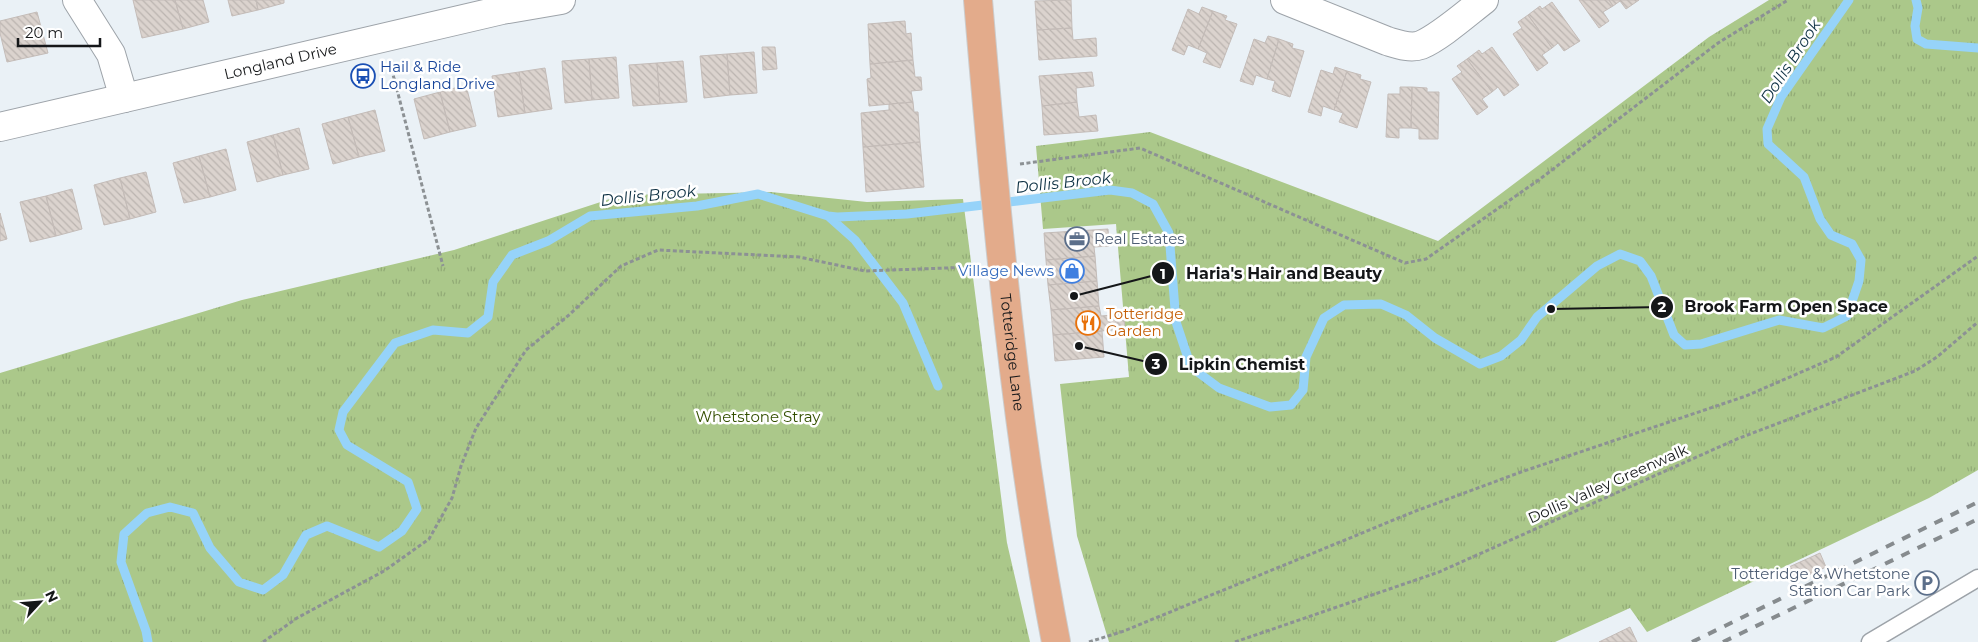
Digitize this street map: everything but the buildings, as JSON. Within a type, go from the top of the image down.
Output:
[{"type":"main road","name":"Totteridge Lane","points":[[978,0],[1002,266],[1034,519],[1056,642]]},
{"type":"street","points":[[77,0],[111,54],[124,98]]},
{"type":"street","name":"Longland Drive","points":[[0,127],[502,10],[561,0]]},
{"type":"street","points":[[1284,0],[1387,41],[1403,45],[1420,45],[1436,36],[1484,0]]},
{"type":"lane","points":[[1870,642],[1978,578]]},
{"type":"path","points":[[1017,156],[1018,164],[1140,148],[1405,263],[1426,259],[1540,179],[1718,43],[1788,0]]},
{"type":"path","points":[[384,38],[443,266]]},
{"type":"path","points":[[263,642],[297,618],[384,570],[429,539],[452,498],[461,466],[476,428],[526,350],[569,315],[621,266],[658,250],[799,257],[865,271],[1002,266]]},
{"type":"path","points":[[1089,642],[1124,631],[1440,502],[1521,472],[1755,392],[1836,357],[1978,256]]},
{"type":"path","name":"Dollis Valley Greenwalk","points":[[1234,642],[1440,572],[1737,438],[1915,371],[1937,357],[1978,322]]},
{"type":"green space","points":[[1769,0],[1978,0],[1978,470],[1929,498],[1647,632],[1630,608],[1555,642],[1109,642],[1077,536],[1060,384],[1129,377],[1116,224],[1043,229],[1036,146],[1150,132],[1438,241],[1709,37]]},
{"type":"green space","name":"Whetstone Stray","points":[[771,192],[867,202],[963,199],[1007,543],[1030,642],[0,642],[0,373],[242,300],[454,250],[622,195]]},
{"type":"waterway","name":"Dollis Brook","points":[[148,642],[146,631],[121,562],[124,534],[147,513],[170,507],[193,513],[210,548],[239,582],[263,590],[283,575],[306,535],[327,526],[379,547],[402,531],[417,509],[408,482],[347,445],[339,430],[343,412],[395,343],[433,330],[468,333],[488,317],[493,282],[512,255],[548,241],[590,216],[697,206],[758,194],[828,216],[837,217],[907,214],[1110,190],[1132,193],[1153,204],[1169,233],[1176,322],[1191,367],[1219,388],[1270,407],[1291,405],[1303,390],[1306,357],[1324,318],[1344,305],[1381,304],[1406,315],[1435,338],[1480,364],[1501,356],[1521,340],[1537,317],[1597,266],[1620,254],[1640,261],[1651,276],[1674,335],[1685,345],[1701,344],[1779,320],[1823,328],[1847,316],[1859,281],[1861,260],[1852,244],[1831,235],[1820,219],[1804,177],[1768,144],[1767,129],[1781,97],[1849,0]]},
{"type":"waterway","name":"Dollis Brook","points":[[1916,0],[1918,8],[1915,26],[1917,39],[1926,44],[1978,48]]},
{"type":"waterway","points":[[828,216],[855,240],[903,303],[938,386]]},
{"type":"railway","points":[[1692,642],[1978,502]]},
{"type":"railway","points":[[1723,642],[1978,519]]},
{"type":"place","name":"Hail & Ride Longland Drive","points":[[363,76]]},
{"type":"place","name":"Real Estates","points":[[1077,239]]},
{"type":"place","name":"Village News","points":[[1072,271]]},
{"type":"place","name":"Haria's Hair and Beauty","points":[[1074,296]]},
{"type":"place","name":"Brook Farm Open Space","points":[[1551,309]]},
{"type":"place","name":"Totteridge Garden","points":[[1088,323]]},
{"type":"place","name":"Lipkin Chemist","points":[[1079,346]]},
{"type":"place","name":"Totteridge & Whetstone Station Car Park","points":[[1927,583]]}]
